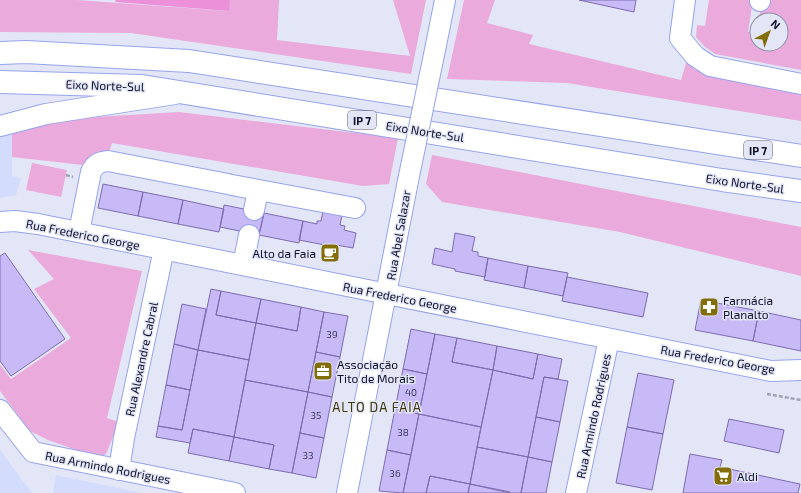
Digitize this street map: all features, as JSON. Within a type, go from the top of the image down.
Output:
[{"type":"highway","name":"IP 7","points":[[0,53],[42,53],[189,60],[801,156]]},
{"type":"highway","name":"Eixo Norte-Sul","points":[[0,82],[142,86],[722,180],[801,191]]},
{"type":"highway","points":[[716,143],[750,138],[801,144]]},
{"type":"highway","points":[[722,180],[801,203]]},
{"type":"street","name":"Rua Abel Salazar","points":[[347,493],[445,0]]},
{"type":"street","points":[[685,0],[680,38],[695,56],[710,66],[801,84]]},
{"type":"street","points":[[0,126],[46,114],[184,92]]},
{"type":"street","points":[[79,232],[91,172],[94,166],[100,162],[108,161],[355,208]]},
{"type":"street","points":[[254,210],[258,190]]},
{"type":"street","name":"Rua Frederico George","points":[[0,222],[15,221],[79,232],[771,371],[801,370]]},
{"type":"street","points":[[243,265],[249,235]]},
{"type":"street","name":"Rua Alexandre Cabral","points":[[119,470],[124,438],[164,249]]},
{"type":"street","name":"Rua Armindo Rodrigues","points":[[576,493],[609,339]]},
{"type":"street","name":"Rua Armindo Rodrigues","points":[[0,410],[33,452],[235,493]]},
{"type":"path","points":[[766,394],[801,400]]},
{"type":"shaded area","points":[[0,0],[77,0],[228,11],[230,0],[279,0],[277,40],[410,56],[393,0],[426,0],[411,74],[131,33],[0,32]]},
{"type":"shaded area","points":[[116,0],[230,0],[229,11],[115,2]]},
{"type":"shaded area","points":[[464,0],[495,0],[487,23],[533,35],[529,44],[681,80],[687,60],[695,70],[801,93],[801,121],[567,83],[447,79]]},
{"type":"shaded area","points":[[709,0],[753,0],[751,12],[749,12],[749,52],[789,52],[789,12],[760,12],[764,0],[801,0],[801,70],[715,54],[704,46],[696,37],[697,25],[705,26]]},
{"type":"shaded area","points":[[12,112],[12,176],[21,178],[16,195],[0,198],[0,115]]},
{"type":"shaded area","points":[[179,112],[398,138],[389,184],[363,186],[112,143],[108,155],[92,157],[83,165],[12,157],[12,128],[45,120]]},
{"type":"shaded area","points":[[432,155],[801,227],[801,276],[620,232],[442,202],[426,184]]},
{"type":"shaded area","points":[[32,163],[67,170],[61,197],[26,190]]},
{"type":"shaded area","points":[[28,250],[142,271],[107,418],[119,422],[106,454],[99,458],[48,440],[30,431],[0,391],[0,365],[11,379],[71,338],[34,289],[54,279]]},
{"type":"shaded area","points":[[0,450],[32,493],[0,493]]},
{"type":"shaded area","points":[[56,475],[142,493],[53,493]]},
{"type":"building","points":[[579,0],[636,0],[634,12]]},
{"type":"building","points":[[103,184],[143,192],[138,216],[98,208]]},
{"type":"building","points":[[143,192],[183,200],[178,224],[138,216]]},
{"type":"building","points":[[183,200],[224,209],[219,232],[178,224]]},
{"type":"building","points":[[224,205],[264,213],[259,235],[220,227]]},
{"type":"building","points":[[324,206],[343,210],[340,225],[345,226],[344,230],[356,233],[353,248],[331,244],[330,246],[299,240],[303,221],[317,224],[317,221],[321,221]]},
{"type":"building","points":[[264,213],[303,221],[299,243],[259,235]]},
{"type":"building","points":[[455,233],[475,237],[472,251],[478,252],[478,256],[488,258],[485,277],[455,271],[455,269],[432,264],[435,248],[452,252]]},
{"type":"building","points":[[5,253],[65,339],[11,376],[0,361],[0,256]]},
{"type":"building","points":[[488,258],[528,266],[524,288],[484,280]]},
{"type":"building","points":[[528,266],[568,273],[563,296],[524,288]]},
{"type":"building","points":[[567,277],[648,293],[643,317],[562,301]]},
{"type":"building","points":[[211,289],[221,291],[216,315],[256,323],[249,360],[198,350]]},
{"type":"building","points":[[221,291],[261,299],[256,323],[216,315]]},
{"type":"building","points":[[261,299],[301,307],[297,331],[256,323]]},
{"type":"building","points":[[701,300],[759,311],[753,341],[695,330]]},
{"type":"building","points":[[182,304],[206,309],[198,350],[174,344]]},
{"type":"building","points":[[301,307],[324,312],[308,392],[245,380],[256,323],[297,331]]},
{"type":"building","points":[[759,311],[801,320],[801,351],[753,341]]},
{"type":"building","points":[[324,312],[348,316],[340,357],[316,352]]},
{"type":"building","points":[[411,329],[435,334],[427,374],[403,369]]},
{"type":"building","points":[[435,334],[457,338],[452,362],[493,370],[481,427],[419,414]]},
{"type":"building","points":[[457,338],[497,346],[493,370],[452,362]]},
{"type":"building","points":[[174,344],[198,350],[190,390],[166,385]]},
{"type":"building","points":[[497,346],[538,354],[533,379],[493,370]]},
{"type":"building","points":[[198,350],[249,360],[234,437],[193,429],[190,443],[156,437],[158,426],[182,430]]},
{"type":"building","points":[[316,352],[340,357],[332,397],[308,392]]},
{"type":"building","points":[[538,354],[562,359],[558,379],[544,377],[528,457],[477,447],[493,370],[533,379]]},
{"type":"building","points":[[403,369],[427,374],[419,414],[395,409]]},
{"type":"building","points":[[638,373],[674,380],[663,434],[627,427]]},
{"type":"building","points":[[544,377],[568,381],[560,422],[536,417]]},
{"type":"building","points":[[245,380],[308,392],[292,473],[269,469],[274,445],[234,437]]},
{"type":"building","points":[[166,385],[190,390],[182,430],[158,426]]},
{"type":"building","points":[[308,392],[332,397],[324,438],[300,433]]},
{"type":"building","points":[[395,409],[419,414],[411,455],[387,450]]},
{"type":"building","points":[[419,414],[481,427],[470,484],[430,476],[426,493],[403,493]]},
{"type":"building","points":[[536,417],[560,422],[552,462],[528,457]]},
{"type":"building","points":[[729,419],[784,430],[779,453],[724,441]]},
{"type":"building","points":[[627,427],[663,434],[652,490],[616,483]]},
{"type":"building","points":[[193,429],[234,437],[229,461],[188,453]]},
{"type":"building","points":[[300,433],[324,438],[316,478],[292,473]]},
{"type":"building","points":[[234,437],[274,445],[269,469],[229,461]]},
{"type":"building","points":[[477,447],[528,457],[521,493],[510,493],[470,484]]},
{"type":"building","points":[[387,450],[411,455],[403,493],[379,491]]},
{"type":"building","name":"Aldi","points":[[690,454],[722,460],[720,467],[800,484],[798,493],[683,493]]},
{"type":"building","points":[[528,457],[552,462],[546,493],[521,493]]},
{"type":"building","points":[[430,476],[470,484],[468,493],[426,493]]},
{"type":"building","points":[[470,484],[510,492],[510,493],[468,493]]},
{"type":"place","name":"Alto da Faia","points":[[330,253]]},
{"type":"place","name":"Farmácia Planalto","points":[[709,307]]},
{"type":"place","name":"Associação Tito de Morais","points":[[323,371]]},
{"type":"place","name":"Aldi","points":[[723,476]]},
{"type":"district","name":"ALTO DA FAIA","points":[[377,407]]}]
